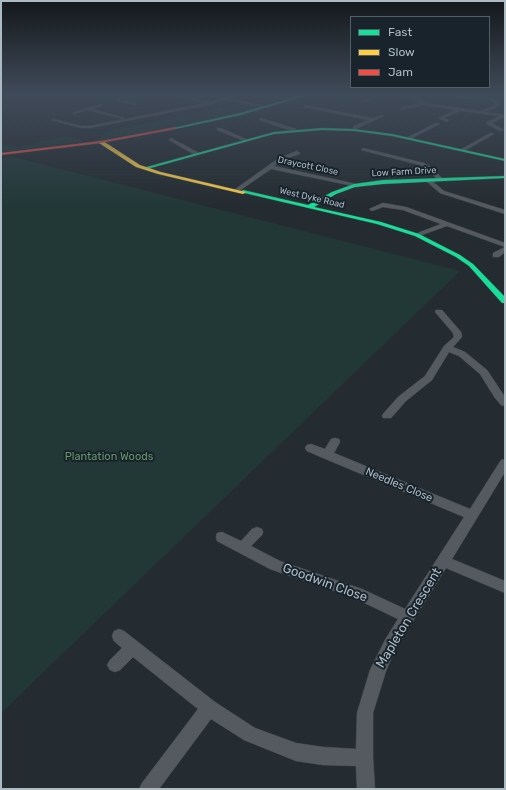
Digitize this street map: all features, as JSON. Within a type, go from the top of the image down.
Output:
[{"type":"street","points":[[1,154],[101,142],[150,133]]},
{"type":"street","points":[[229,133],[246,140]]},
{"type":"street","points":[[145,168],[275,133]]},
{"type":"street","points":[[373,133],[408,138],[505,160]]},
{"type":"street","points":[[408,138],[420,133]]},
{"type":"street","points":[[462,150],[491,135],[483,134]]},
{"type":"street","points":[[181,140],[172,140],[196,154]]},
{"type":"street","name":"West Dyke Road","points":[[101,142],[119,155],[145,168],[379,223],[417,235],[447,249],[471,265],[505,301]]},
{"type":"street","points":[[363,149],[422,164],[429,168],[441,180]]},
{"type":"street","points":[[237,190],[281,159],[297,153]]},
{"type":"street","name":"Draycott Close","points":[[270,167],[358,185]]},
{"type":"street","name":"Low Farm Drive","points":[[309,207],[334,193],[358,185],[383,182],[505,178]]},
{"type":"street","points":[[429,181],[442,192],[505,212]]},
{"type":"street","points":[[372,210],[383,206],[392,206],[505,245]]},
{"type":"street","points":[[417,235],[447,224]]},
{"type":"street","points":[[496,255],[505,249]]},
{"type":"street","points":[[387,416],[402,399],[429,378],[447,348],[458,337],[457,332],[440,312]]},
{"type":"street","points":[[447,348],[462,354],[484,372],[505,403]]},
{"type":"street","points":[[327,455],[335,442]]},
{"type":"street","name":"Needles Close","points":[[311,448],[472,515]]},
{"type":"street","name":"Mapleton Crescent","points":[[366,789],[364,758],[365,713],[378,670],[390,645],[472,515],[503,471]]},
{"type":"street","points":[[242,548],[257,532]]},
{"type":"street","name":"Goodwin Close","points":[[222,537],[274,565],[357,593],[408,618]]},
{"type":"street","points":[[443,561],[505,587]]},
{"type":"street","points":[[119,636],[209,708],[250,734],[296,752],[323,756],[364,758]]},
{"type":"street","points":[[116,665],[133,647]]},
{"type":"street","points":[[148,789],[209,708]]},
{"type":"green space","points":[[104,133],[138,133],[99,140]]},
{"type":"green space","points":[[65,136],[85,141],[1,152],[1,144],[19,147]]},
{"type":"green space","name":"Plantation Woods","points":[[14,157],[460,271],[1,713],[1,158]]},
{"type":"traffic: fast","points":[[145,168],[276,133]]},
{"type":"traffic: fast","points":[[376,133],[392,135],[505,160]]},
{"type":"traffic: fast","points":[[309,207],[334,193],[354,186],[383,182],[505,177]]},
{"type":"traffic: fast","points":[[243,192],[379,223],[417,235],[458,256],[471,265],[505,301]]},
{"type":"traffic: slow","points":[[101,142],[138,166],[160,173],[243,192]]},
{"type":"traffic: jam","points":[[1,154],[101,142],[149,133]]}]
